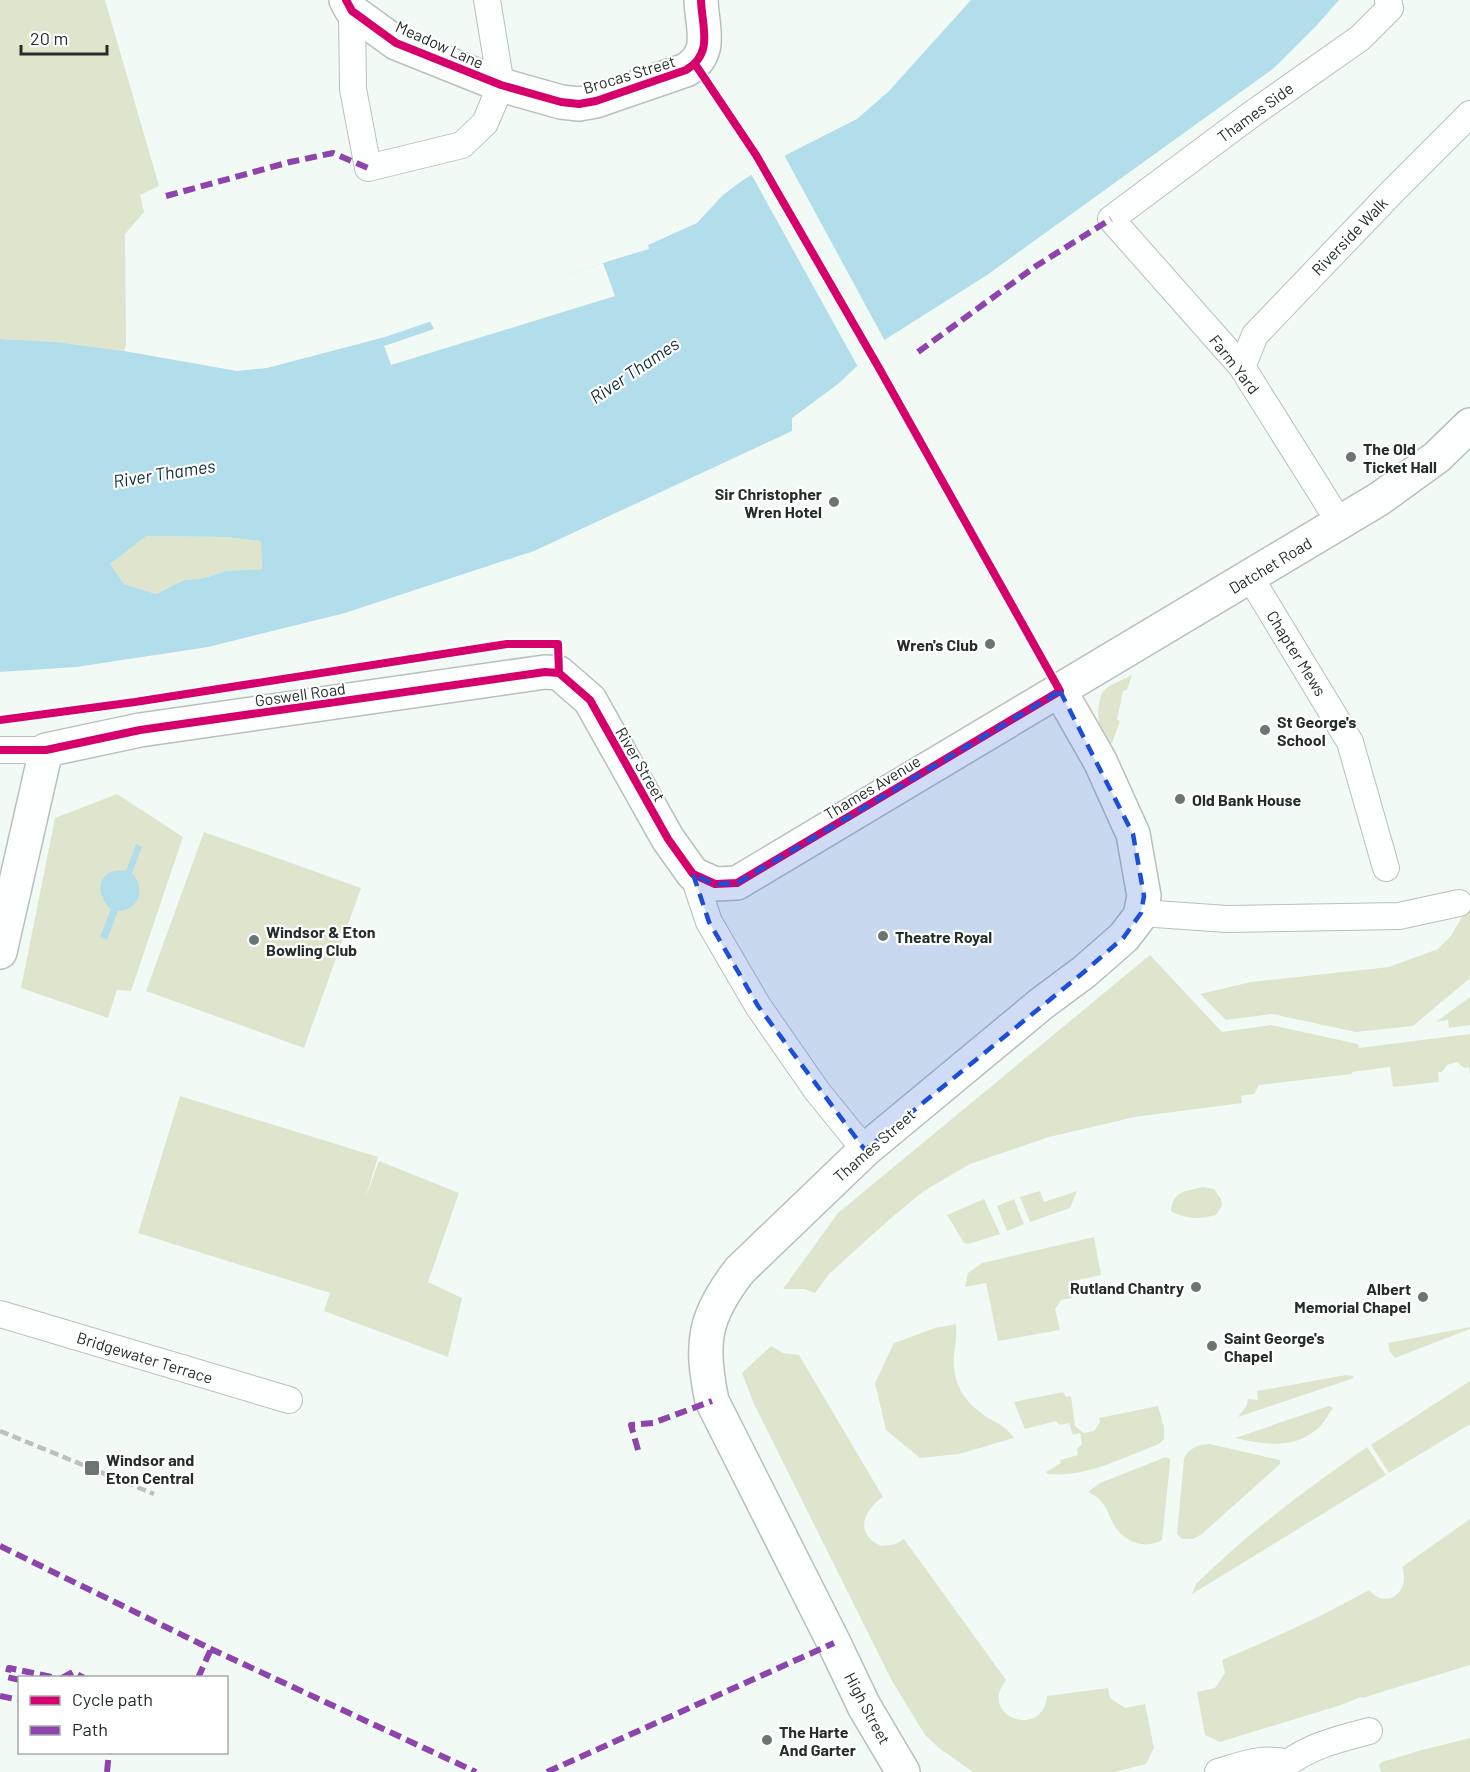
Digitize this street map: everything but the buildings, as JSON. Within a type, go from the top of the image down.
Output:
[{"type":"main road","name":"Brocas Street","points":[[501,85],[561,102],[579,104],[607,97],[686,70],[703,54],[701,0]]},
{"type":"main road","name":"Meadow Lane","points":[[349,5],[396,44],[501,85]]},
{"type":"main road","name":"Datchet Road","points":[[1060,691],[1379,499],[1437,457],[1470,425]]},
{"type":"main road","name":"Goswell Road","points":[[46,750],[140,730],[545,672],[559,673]]},
{"type":"main road","name":"River Street","points":[[559,673],[590,700],[668,839],[693,874]]},
{"type":"main road","name":"Thames Avenue","points":[[693,874],[715,884],[737,883],[1060,691]]},
{"type":"main road","points":[[1060,691],[1100,761],[1133,834],[1144,896],[1141,913]]},
{"type":"main road","points":[[0,952],[46,750]]},
{"type":"main road","name":"Thames Street","points":[[834,1643],[712,1401],[705,1367],[706,1338],[711,1317],[724,1290],[740,1270],[865,1150],[1124,938],[1141,913]]},
{"type":"main road","name":"High Street","points":[[834,1643],[864,1706],[903,1772]]},
{"type":"street","points":[[349,5],[353,89],[368,168],[462,146],[485,123],[501,85],[486,0]]},
{"type":"street","name":"Thames Side","points":[[1111,219],[1252,114],[1360,38],[1390,8],[1388,0]]},
{"type":"street","name":"Riverside Walk","points":[[1242,367],[1255,335],[1470,114]]},
{"type":"street","name":"Farm Yard","points":[[1111,219],[1242,367],[1340,523]]},
{"type":"street","name":"Chapter Mews","points":[[1250,576],[1350,742],[1386,868]]},
{"type":"street","points":[[0,750],[46,750]]},
{"type":"street","name":"River Street","points":[[693,874],[709,922],[758,1006],[817,1091],[865,1150]]},
{"type":"street","points":[[1141,913],[1227,919],[1399,916],[1459,903]]},
{"type":"street","name":"Bridgewater Terrace","points":[[0,1314],[289,1401]]},
{"type":"street","points":[[1218,1772],[1274,1759],[1290,1768],[1300,1754],[1316,1746],[1368,1731]]},
{"type":"highlighted area","points":[[1060,691],[1133,834],[1144,896],[1141,913],[1124,937],[1084,972],[865,1150],[758,1006],[709,922],[693,874],[715,884],[737,883]]},
{"type":"green space","points":[[0,0],[105,0],[159,186],[140,195],[144,212],[125,234],[126,345],[124,351],[57,342],[0,339]]},
{"type":"green space","points":[[145,536],[225,537],[261,541],[262,569],[225,571],[205,578],[184,580],[156,594],[124,584],[110,564]]},
{"type":"green space","points":[[1132,675],[1127,690],[1123,691],[1117,720],[1120,721],[1112,743],[1102,744],[1098,718],[1099,703],[1103,692]]},
{"type":"green space","points":[[117,794],[183,837],[131,991],[117,990],[108,1018],[21,988],[55,818]]},
{"type":"green space","name":"Windsor & Eton Bowling Club","points":[[204,832],[361,888],[304,1048],[146,991]]},
{"type":"green space","points":[[1470,903],[1470,978],[1413,1026],[1356,1032],[1272,1014],[1226,1020],[1200,994],[1251,982],[1389,967],[1438,949],[1451,936]]},
{"type":"green space","points":[[1150,955],[1222,1032],[1271,1025],[1358,1044],[1359,1048],[1470,1034],[1470,1076],[1469,1067],[1464,1068],[1457,1062],[1447,1065],[1442,1072],[1438,1072],[1439,1082],[1393,1087],[1390,1067],[1259,1085],[1254,1094],[1241,1096],[1242,1103],[1135,1117],[1049,1137],[970,1164],[924,1191],[829,1274],[815,1293],[804,1289],[783,1289],[838,1213]]},
{"type":"green space","points":[[1470,997],[1470,1025],[1449,1028],[1448,1020],[1436,1022]]},
{"type":"green space","points":[[180,1096],[378,1157],[365,1199],[379,1161],[459,1193],[428,1282],[462,1298],[448,1357],[324,1311],[330,1293],[138,1233]]},
{"type":"green space","points":[[1203,1187],[1214,1189],[1221,1199],[1222,1206],[1216,1215],[1193,1218],[1171,1211],[1177,1195]]},
{"type":"green space","points":[[1040,1191],[1044,1202],[1077,1191],[1070,1208],[1030,1222],[1020,1197]]},
{"type":"green space","points":[[984,1199],[1000,1234],[968,1244],[964,1243],[947,1215]]},
{"type":"green space","points":[[1014,1199],[1024,1224],[1007,1231],[997,1206]]},
{"type":"green space","points":[[1094,1237],[1101,1275],[1069,1282],[1072,1298],[1061,1300],[1055,1309],[1060,1330],[998,1341],[986,1283],[965,1287],[968,1273],[982,1263]]},
{"type":"green space","points":[[956,1324],[954,1365],[960,1388],[974,1408],[1003,1427],[1014,1438],[959,1454],[920,1458],[886,1430],[875,1383],[894,1343],[935,1328]]},
{"type":"green space","points":[[1470,1327],[1470,1329],[1395,1358],[1390,1352],[1388,1343]]},
{"type":"green space","points":[[771,1346],[783,1353],[799,1355],[883,1497],[866,1515],[864,1528],[867,1535],[881,1546],[896,1544],[904,1539],[1006,1680],[999,1693],[1000,1704],[1005,1713],[1025,1720],[1035,1717],[1043,1709],[1047,1696],[1108,1688],[1110,1698],[1125,1708],[1145,1704],[1154,1748],[1146,1764],[1115,1772],[973,1772],[925,1735],[892,1681],[754,1404],[742,1373]]},
{"type":"green space","points":[[1346,1375],[1354,1378],[1238,1417],[1247,1405],[1248,1399],[1258,1400],[1257,1391]]},
{"type":"green space","points":[[1470,1381],[1470,1424],[1389,1473],[1371,1445]]},
{"type":"green space","points":[[1063,1392],[1066,1397],[1071,1396],[1075,1426],[1084,1433],[1094,1431],[1100,1422],[1099,1418],[1158,1406],[1164,1427],[1164,1439],[1159,1444],[1090,1470],[1047,1474],[1046,1472],[1061,1463],[1060,1460],[1078,1455],[1077,1449],[1082,1444],[1080,1433],[1073,1435],[1069,1423],[1060,1425],[1056,1421],[1025,1429],[1014,1402]]},
{"type":"green space","points":[[1329,1406],[1333,1408],[1321,1425],[1297,1441],[1277,1444],[1235,1438]]},
{"type":"green space","points":[[1210,1444],[1280,1460],[1280,1464],[1202,1534],[1193,1539],[1182,1539],[1177,1534],[1184,1459],[1194,1447]]},
{"type":"green space","points":[[1367,1447],[1386,1475],[1192,1594],[1196,1584],[1257,1529]]},
{"type":"green space","points":[[1166,1457],[1170,1459],[1170,1463],[1162,1540],[1149,1544],[1135,1543],[1118,1531],[1101,1502],[1088,1492],[1100,1483]]},
{"type":"green space","points":[[1470,1519],[1470,1665],[1220,1742],[1205,1735],[1197,1692],[1215,1688],[1225,1673],[1222,1660],[1296,1627],[1369,1590],[1383,1599],[1396,1595],[1403,1584],[1402,1567]]},
{"type":"green space","points":[[1470,1738],[1470,1772],[1381,1772],[1379,1765],[1382,1762]]},
{"type":"water","name":"River Thames","points":[[971,0],[1339,0],[1274,68],[987,275],[886,339],[838,384],[792,418],[792,431],[534,551],[345,613],[208,647],[76,667],[0,672],[0,339],[57,342],[124,351],[237,371],[267,368],[385,337],[649,249],[648,245],[697,223],[723,195],[743,180],[780,158],[857,119],[889,91]],"holes":[[[146,536],[225,537],[261,541],[262,569],[225,571],[205,578],[184,580],[156,594],[124,584],[110,564]]]},
{"type":"water","points":[[136,844],[142,847],[132,873],[137,879],[140,892],[136,903],[118,911],[107,940],[100,937],[111,909],[102,896],[101,882],[110,873],[126,871]]},
{"type":"pier","points":[[783,153],[886,343],[866,363],[858,367],[750,172]]},
{"type":"pier","points":[[603,263],[615,296],[391,365],[384,346],[434,329],[430,321]]},
{"type":"railway","points":[[0,1431],[154,1494]]},
{"type":"marked path","points":[[166,196],[290,162],[333,153],[368,168]]},
{"type":"marked path","points":[[918,352],[1036,266],[1111,219]]},
{"type":"marked path","points":[[638,1450],[631,1425],[653,1423],[712,1401]]},
{"type":"marked path","points":[[0,1546],[211,1649],[476,1772]]},
{"type":"marked path","points":[[547,1772],[834,1643]]},
{"type":"marked path","points":[[199,1676],[211,1649]]},
{"type":"marked path","points":[[18,1680],[7,1677],[9,1668],[47,1676]]},
{"type":"marked path","points":[[66,1676],[73,1672],[80,1676]]},
{"type":"marked path","points":[[0,1696],[18,1700]]},
{"type":"marked path","points":[[107,1772],[109,1754]]},
{"type":"cycle path","points":[[346,0],[352,11],[396,43],[501,85],[561,102],[579,104],[596,101],[686,70],[695,63],[700,56],[704,39],[701,0]]},
{"type":"cycle path","points":[[559,673],[590,700],[668,839],[693,874],[715,884],[737,883],[1060,691],[879,368],[756,155],[695,64]]},
{"type":"cycle path","points":[[0,720],[135,702],[507,644],[558,644],[559,673]]},
{"type":"cycle path","points":[[0,750],[46,750],[140,730],[545,672],[559,673]]},
{"type":"place","name":"The Old Ticket Hall","points":[[1351,457]]},
{"type":"place","name":"Sir Christopher Wren Hotel","points":[[834,502]]},
{"type":"place","name":"Wren's Club","points":[[990,644]]},
{"type":"place","name":"St George's School","points":[[1265,730]]},
{"type":"place","name":"Old Bank House","points":[[1180,799]]},
{"type":"place","name":"Theatre Royal","points":[[883,936]]},
{"type":"place","name":"Windsor & Eton Bowling Club","points":[[254,940]]},
{"type":"place","name":"Rutland Chantry","points":[[1196,1287]]},
{"type":"place","name":"Albert Memorial Chapel","points":[[1423,1297]]},
{"type":"place","name":"Saint George's Chapel","points":[[1212,1346]]},
{"type":"place","name":"Windsor and Eton Central","points":[[92,1468]]},
{"type":"place","name":"The Harte And Garter","points":[[767,1740]]}]
